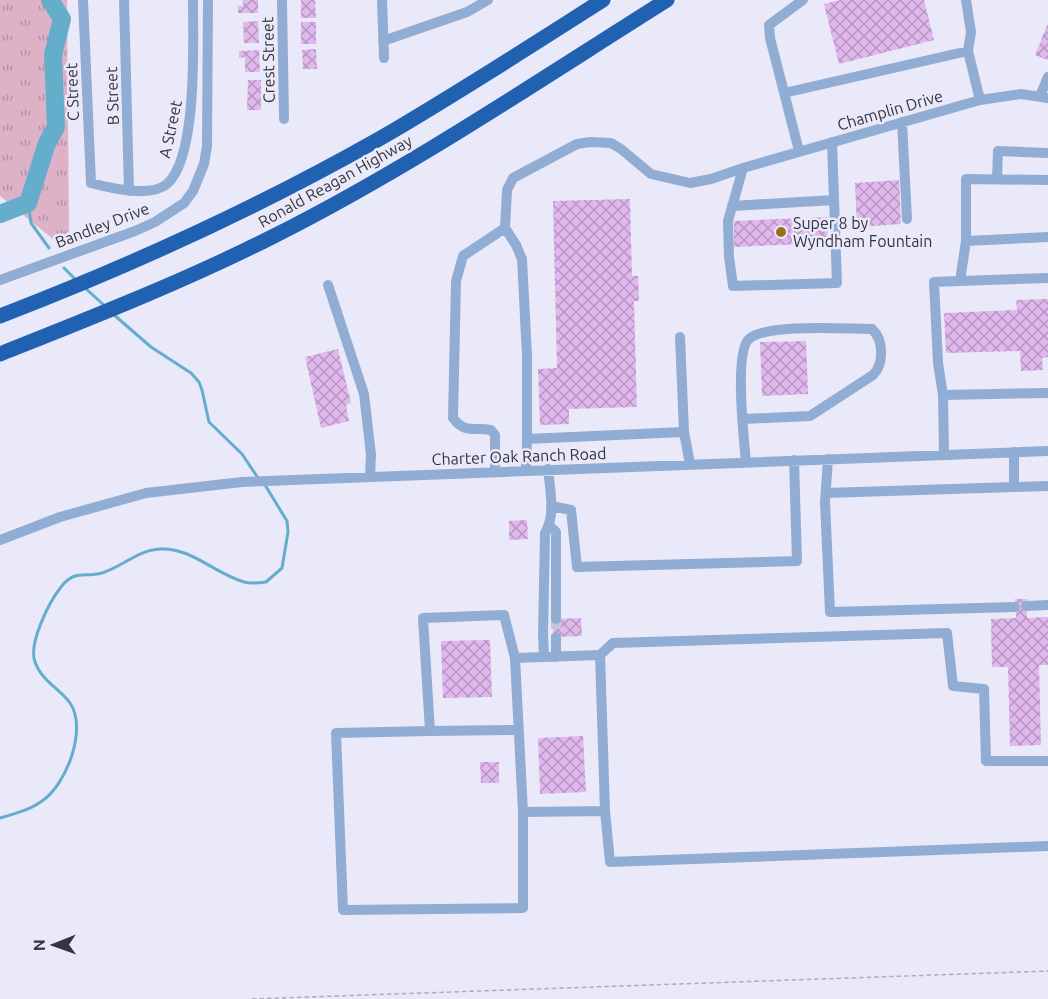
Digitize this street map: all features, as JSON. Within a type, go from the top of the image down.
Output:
[{"type":"highway","name":"Ronald Reagan Highway","points":[[0,354],[211,267],[342,200],[425,153],[667,0]]},
{"type":"highway","name":"Ronald Reagan Highway","points":[[0,316],[191,237],[246,210],[379,139],[600,2]]},
{"type":"street","name":"C Street","points":[[83,0],[91,183]]},
{"type":"street","name":"B Street","points":[[124,0],[129,191]]},
{"type":"street","name":"A Street","points":[[91,183],[129,191],[153,189],[166,184],[180,162],[193,98],[193,0]]},
{"type":"street","name":"Bandley Drive","points":[[0,280],[135,231],[155,222],[184,203],[196,184],[204,164],[207,146],[208,0]]},
{"type":"street","name":"Crest Street","points":[[282,0],[284,119]]},
{"type":"street","points":[[382,0],[384,58]]},
{"type":"street","points":[[383,41],[467,12],[488,0]]},
{"type":"street","points":[[798,152],[770,38],[769,25],[803,0]]},
{"type":"street","points":[[966,0],[971,32],[968,51],[980,100]]},
{"type":"street","points":[[784,93],[968,51]]},
{"type":"street","points":[[1044,97],[1048,77]]},
{"type":"street","name":"Champlin Drive","points":[[505,228],[507,190],[513,178],[577,144],[610,142],[651,174],[690,183],[711,179],[742,168],[980,100],[1021,94],[1044,97]]},
{"type":"street","points":[[902,122],[907,219]]},
{"type":"street","points":[[742,168],[728,221],[729,257],[734,286],[837,283],[832,142]]},
{"type":"street","points":[[997,180],[998,151],[1048,153]]},
{"type":"street","points":[[960,281],[966,241],[966,179],[1048,180]]},
{"type":"street","points":[[732,206],[834,200]]},
{"type":"street","points":[[495,471],[495,435],[491,430],[459,426],[453,418],[456,281],[464,256],[505,228],[522,258],[527,356],[526,470]]},
{"type":"street","points":[[966,241],[1048,237]]},
{"type":"street","points":[[944,454],[943,395],[938,363],[934,282],[1048,278]]},
{"type":"street","points":[[328,285],[364,394],[371,455],[370,476]]},
{"type":"street","points":[[743,419],[810,416],[878,370],[881,352],[878,334],[872,329],[781,329],[764,332],[749,339],[742,351],[741,371],[743,419],[746,462]]},
{"type":"street","points":[[680,337],[684,432],[690,464]]},
{"type":"street","points":[[943,395],[1048,393]]},
{"type":"street","points":[[528,439],[684,432]]},
{"type":"street","name":"Charter Oak Ranch Road","points":[[0,540],[69,514],[146,492],[242,482],[1048,451]]},
{"type":"street","points":[[1014,452],[1014,487]]},
{"type":"street","points":[[828,459],[826,493],[830,612],[1048,606]]},
{"type":"street","points":[[551,506],[571,510],[578,567],[797,561],[794,460]]},
{"type":"street","points":[[544,657],[545,533],[550,526],[551,506],[548,470]]},
{"type":"street","points":[[826,493],[1048,486]]},
{"type":"street","points":[[550,526],[556,532],[556,619]]},
{"type":"street","points":[[430,732],[423,618],[504,615],[514,658],[518,730],[522,812],[523,908],[343,910],[336,733],[430,732],[518,730]]},
{"type":"street","points":[[514,658],[600,656],[613,643],[947,633],[953,686],[984,689],[986,761],[1048,761]]},
{"type":"street","points":[[556,637],[556,657]]},
{"type":"street","points":[[600,656],[605,811],[610,862],[1048,846]]},
{"type":"street","points":[[522,812],[605,811]]},
{"type":"path","points":[[252,999],[1048,971]]},
{"type":"green space","points":[[0,0],[67,0],[69,232],[53,239],[0,196]]},
{"type":"building","points":[[243,0],[258,0],[258,13],[238,13],[238,6],[243,6]]},
{"type":"building","points":[[301,0],[315,0],[316,18],[301,18]]},
{"type":"building","points":[[840,0],[924,0],[934,40],[839,64],[824,4]]},
{"type":"building","points":[[258,21],[259,43],[244,43],[243,22]]},
{"type":"building","points":[[301,22],[316,22],[316,44],[301,44]]},
{"type":"building","points":[[1048,23],[1048,60],[1035,55]]},
{"type":"building","points":[[316,49],[317,69],[303,69],[302,50]]},
{"type":"building","points":[[259,50],[260,72],[245,72],[245,57],[239,58],[239,51]]},
{"type":"building","points":[[248,80],[261,80],[261,110],[247,110]]},
{"type":"building","points":[[899,180],[901,224],[857,227],[855,183]]},
{"type":"building","points":[[630,199],[632,276],[638,276],[639,301],[634,301],[637,407],[569,409],[569,424],[540,425],[538,369],[557,368],[553,201]]},
{"type":"building","name":"Super 8 by Wyndham Fountain","points":[[827,217],[828,243],[734,247],[734,221]]},
{"type":"building","points":[[1048,299],[1048,357],[1042,358],[1043,370],[1021,371],[1020,351],[946,353],[944,313],[1017,310],[1016,300]]},
{"type":"building","points":[[806,341],[808,394],[762,396],[760,342]]},
{"type":"building","points":[[338,349],[351,403],[346,405],[349,421],[321,428],[305,357]]},
{"type":"building","points":[[527,520],[528,539],[509,540],[509,521]]},
{"type":"building","points":[[1015,599],[1027,599],[1027,618],[1048,617],[1048,665],[1039,665],[1041,745],[1010,746],[1008,667],[992,667],[991,619],[1016,618]]},
{"type":"building","points":[[581,618],[582,636],[553,637],[553,619]]},
{"type":"building","points":[[490,640],[492,697],[443,698],[441,641]]},
{"type":"building","points":[[583,736],[586,792],[540,794],[538,738]]},
{"type":"building","points":[[480,762],[499,762],[499,783],[481,783]]},
{"type":"waterway","points":[[0,214],[28,203],[47,143],[56,127],[53,55],[62,19],[50,0]]},
{"type":"waterway","points":[[28,203],[31,223],[49,248]]},
{"type":"waterway","points":[[64,268],[77,281]]},
{"type":"waterway","points":[[84,287],[106,307]]},
{"type":"waterway","points":[[113,314],[151,347],[191,373],[199,382],[209,422],[242,454],[258,478]]},
{"type":"waterway","points":[[0,818],[42,801],[59,783],[72,756],[77,727],[75,714],[66,698],[42,674],[35,662],[34,654],[34,645],[41,623],[61,587],[75,576],[102,573],[144,552],[160,549],[193,556],[244,582],[266,582],[282,568],[288,532],[287,521],[265,485]]},
{"type":"tunnel","points":[[556,619],[556,637]]},
{"type":"place","name":"Super 8 by Wyndham Fountain","points":[[781,232]]}]
